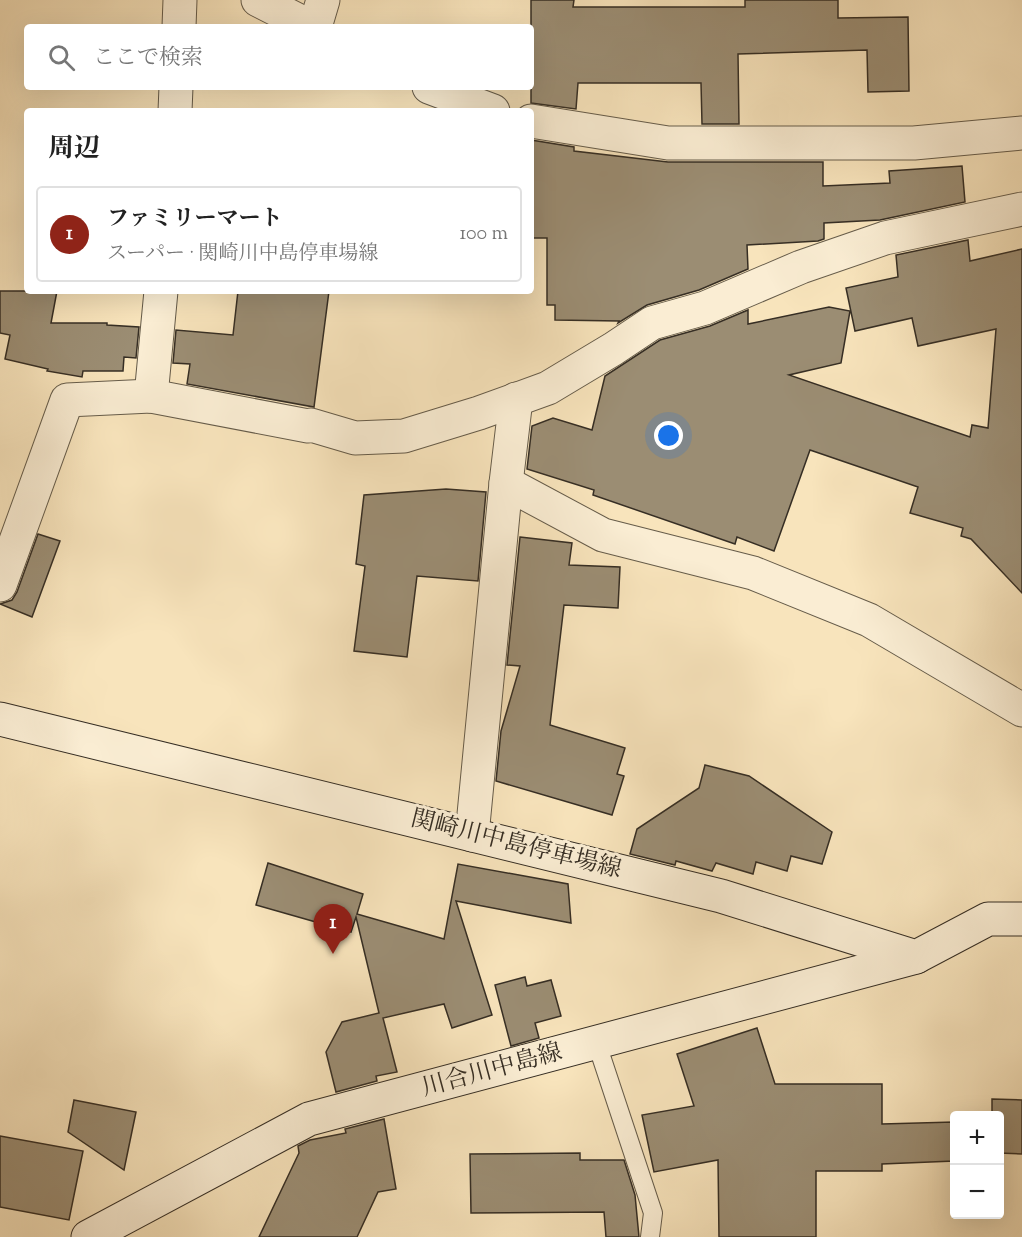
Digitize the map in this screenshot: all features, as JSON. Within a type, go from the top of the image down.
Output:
[{"type":"street","points":[[179,24],[180,0]]},
{"type":"street","points":[[258,0],[307,24]]},
{"type":"street","points":[[314,24],[323,0]]},
{"type":"street","points":[[175,108],[176,90]]},
{"type":"street","points":[[437,90],[485,108]]},
{"type":"street","points":[[534,121],[668,143],[914,143],[1022,133]]},
{"type":"street","points":[[0,585],[67,400],[151,396],[311,425],[355,438],[404,436],[479,413],[548,388],[613,350],[652,323],[705,308],[801,267],[885,238],[1022,208]]},
{"type":"street","points":[[151,396],[161,294]]},
{"type":"street","points":[[472,835],[516,399]]},
{"type":"street","points":[[506,483],[603,535],[753,573],[869,620],[1022,710]]},
{"type":"street","name":"関崎川中島停車場線","points":[[0,719],[721,896],[916,957]]},
{"type":"street","points":[[916,957],[988,919],[1022,920]]},
{"type":"street","name":"川合川中島線","points":[[88,1237],[309,1119],[597,1044],[916,957]]},
{"type":"lane","points":[[597,1044],[653,1213],[650,1237]]},
{"type":"building","points":[[531,0],[574,0],[573,7],[745,7],[745,0],[838,0],[838,18],[908,17],[909,91],[868,92],[867,50],[738,54],[739,124],[702,124],[701,83],[578,83],[576,109],[531,103],[531,90],[534,90],[534,24],[531,24]]},
{"type":"building","points":[[534,140],[574,147],[574,151],[668,162],[823,162],[823,186],[890,183],[889,171],[962,166],[965,202],[880,220],[824,223],[824,239],[818,241],[747,245],[748,269],[699,290],[647,305],[618,323],[619,321],[555,320],[555,305],[547,305],[547,238],[534,238]]},
{"type":"building","points":[[968,240],[970,261],[1022,249],[1022,593],[971,539],[961,536],[963,528],[910,513],[918,487],[810,450],[774,551],[737,537],[735,544],[593,495],[594,490],[527,469],[532,426],[553,418],[592,430],[605,376],[660,340],[710,326],[748,310],[748,324],[829,307],[850,311],[841,363],[789,375],[970,437],[972,425],[988,428],[996,329],[918,346],[912,318],[855,331],[846,288],[898,277],[896,255]]},
{"type":"building","points":[[0,291],[56,294],[51,323],[107,323],[107,325],[139,327],[136,358],[124,357],[123,371],[83,371],[82,377],[47,371],[48,369],[5,359],[10,335],[0,333]]},
{"type":"building","points":[[238,294],[329,294],[314,407],[187,384],[190,364],[173,363],[176,330],[233,335]]},
{"type":"building","points":[[446,489],[486,492],[478,581],[417,576],[407,657],[354,651],[365,566],[356,564],[364,495]]},
{"type":"building","points":[[38,534],[60,541],[32,617],[0,604],[12,600],[17,592]]},
{"type":"building","points":[[520,537],[572,543],[569,565],[620,567],[618,608],[564,605],[550,725],[625,748],[617,774],[624,776],[612,815],[496,781],[501,731],[520,666],[507,665]]},
{"type":"building","points":[[705,765],[749,776],[832,832],[822,864],[791,856],[787,871],[756,862],[753,874],[716,863],[712,871],[676,861],[675,865],[630,854],[637,829],[699,788]]},
{"type":"building","points":[[268,863],[363,894],[357,914],[444,939],[458,864],[568,884],[571,923],[456,901],[492,1015],[452,1028],[444,1004],[383,1018],[397,1072],[376,1076],[377,1081],[336,1092],[326,1052],[342,1022],[379,1013],[356,917],[351,932],[256,905]]},
{"type":"building","points":[[525,977],[527,986],[551,980],[561,1016],[535,1023],[539,1038],[511,1046],[495,985]]},
{"type":"building","points":[[757,1028],[775,1084],[882,1084],[882,1124],[950,1122],[950,1161],[882,1164],[882,1171],[816,1171],[816,1237],[719,1237],[718,1160],[654,1172],[642,1115],[694,1106],[677,1054]]},
{"type":"building","points":[[992,1099],[1022,1100],[1022,1154],[1004,1153],[1004,1111],[992,1111]]},
{"type":"building","points":[[74,1100],[136,1112],[124,1170],[68,1132]]},
{"type":"building","points":[[384,1119],[396,1189],[378,1192],[357,1237],[259,1237],[299,1153],[298,1146],[310,1140],[346,1133],[345,1129]]},
{"type":"building","points":[[0,1136],[83,1151],[69,1220],[0,1207]]},
{"type":"building","points":[[580,1153],[580,1160],[624,1160],[635,1195],[639,1237],[606,1237],[604,1212],[471,1213],[470,1154]]},
{"type":"place","name":"ファミリーマート","points":[[333,954]]}]
